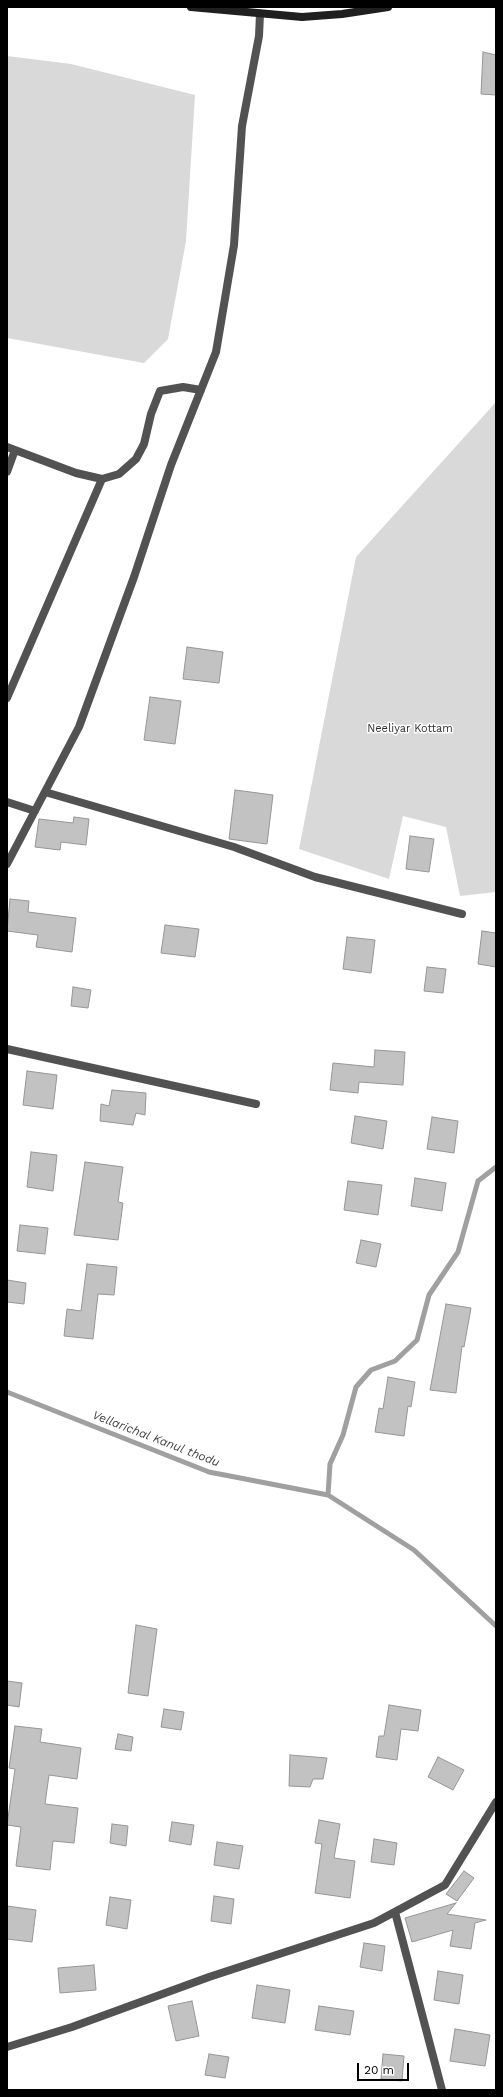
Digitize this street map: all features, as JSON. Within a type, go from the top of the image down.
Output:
[{"type":"main road","points":[[191,7],[302,17],[342,14],[388,7]]},
{"type":"street","points":[[7,864],[78,727],[134,577],[170,465],[216,352],[234,245],[242,126],[259,36],[260,14]]},
{"type":"street","points":[[7,472],[11,449],[76,473],[102,479],[120,474],[136,459],[144,444],[150,414],[160,391],[183,387],[201,390]]},
{"type":"street","points":[[7,698],[102,479]]},
{"type":"street","points":[[45,792],[234,847],[315,877],[462,914]]},
{"type":"street","points":[[7,802],[35,811]]},
{"type":"street","points":[[7,1049],[256,1104]]},
{"type":"street","points":[[7,2047],[72,2027],[209,1977],[374,1923],[445,1885],[496,1802]]},
{"type":"street","points":[[395,1912],[442,2090]]},
{"type":"green space","points":[[7,56],[71,64],[195,95],[186,241],[168,339],[144,363],[7,338]]},
{"type":"green space","name":"Neeliyar Kottam","points":[[496,402],[496,892],[460,896],[446,827],[403,816],[389,879],[299,849],[356,557]]},
{"type":"building","points":[[483,52],[496,55],[496,95],[481,94]]},
{"type":"building","points":[[187,647],[223,652],[219,683],[183,679]]},
{"type":"building","points":[[150,697],[181,701],[175,744],[144,740]]},
{"type":"building","points":[[235,790],[273,795],[267,844],[229,839]]},
{"type":"building","points":[[74,817],[89,819],[86,845],[61,842],[60,850],[35,847],[39,819],[73,823]]},
{"type":"building","points":[[410,836],[434,839],[429,872],[406,869]]},
{"type":"building","points":[[10,899],[29,901],[28,912],[76,918],[72,952],[36,947],[38,935],[7,931]]},
{"type":"building","points":[[165,925],[199,929],[195,957],[161,953]]},
{"type":"building","points":[[482,931],[496,933],[496,967],[478,964]]},
{"type":"building","points":[[347,937],[375,940],[371,973],[343,969]]},
{"type":"building","points":[[427,967],[446,969],[443,993],[424,991]]},
{"type":"building","points":[[73,987],[91,990],[88,1008],[71,1006]]},
{"type":"building","points":[[375,1050],[405,1052],[403,1085],[359,1082],[358,1093],[330,1090],[333,1063],[374,1067]]},
{"type":"building","points":[[27,1071],[57,1075],[53,1109],[23,1105]]},
{"type":"building","points":[[112,1090],[146,1093],[145,1115],[136,1113],[133,1125],[100,1121],[101,1104],[109,1106]]},
{"type":"building","points":[[355,1116],[387,1121],[383,1149],[351,1143]]},
{"type":"building","points":[[432,1117],[458,1121],[454,1153],[427,1149]]},
{"type":"building","points":[[31,1152],[57,1155],[53,1191],[27,1187]]},
{"type":"building","points":[[85,1162],[123,1167],[118,1202],[123,1203],[118,1240],[74,1235]]},
{"type":"building","points":[[415,1178],[446,1183],[442,1211],[411,1206]]},
{"type":"building","points":[[348,1181],[382,1185],[378,1215],[344,1210]]},
{"type":"building","points":[[20,1225],[48,1228],[45,1254],[17,1251]]},
{"type":"building","points":[[361,1240],[381,1244],[376,1267],[356,1263]]},
{"type":"building","points":[[87,1264],[117,1267],[114,1295],[98,1294],[93,1339],[64,1336],[67,1309],[81,1311]]},
{"type":"building","points":[[7,1280],[26,1283],[24,1304],[7,1302]]},
{"type":"building","points":[[446,1304],[471,1308],[464,1347],[462,1346],[456,1393],[430,1390]]},
{"type":"building","points":[[388,1377],[415,1382],[411,1407],[408,1406],[404,1436],[375,1432],[379,1408],[383,1409]]},
{"type":"building","points":[[136,1625],[157,1629],[148,1696],[128,1693]]},
{"type":"building","points":[[7,1681],[22,1683],[19,1707],[7,1705]]},
{"type":"building","points":[[389,1705],[421,1710],[418,1731],[401,1729],[397,1760],[376,1757],[379,1736],[384,1736]]},
{"type":"building","points":[[164,1709],[184,1712],[181,1730],[161,1727]]},
{"type":"building","points":[[15,1726],[42,1729],[40,1742],[81,1748],[77,1779],[49,1775],[45,1804],[78,1808],[74,1843],[53,1841],[50,1870],[16,1866],[21,1827],[7,1825],[15,1769],[9,1768]]},
{"type":"building","points":[[118,1734],[133,1737],[131,1751],[115,1749]]},
{"type":"building","points":[[290,1755],[327,1758],[323,1779],[313,1779],[310,1787],[289,1786]]},
{"type":"building","points":[[438,1757],[464,1770],[453,1790],[428,1777]]},
{"type":"building","points":[[319,1820],[340,1824],[334,1858],[355,1861],[350,1898],[315,1893],[322,1844],[315,1843]]},
{"type":"building","points":[[172,1822],[194,1825],[191,1845],[169,1841]]},
{"type":"building","points":[[112,1824],[128,1826],[126,1846],[110,1843]]},
{"type":"building","points":[[374,1839],[397,1843],[394,1865],[371,1862]]},
{"type":"building","points":[[217,1842],[243,1846],[239,1869],[214,1865]]},
{"type":"building","points":[[464,1871],[474,1878],[457,1901],[446,1894]]},
{"type":"building","points":[[214,1896],[234,1899],[231,1924],[211,1921]]},
{"type":"building","points":[[110,1897],[131,1900],[127,1929],[106,1925]]},
{"type":"building","points":[[456,1903],[447,1914],[486,1920],[475,1923],[471,1949],[450,1946],[453,1930],[412,1942],[405,1918]]},
{"type":"building","points":[[7,1906],[36,1910],[32,1942],[7,1939]]},
{"type":"building","points":[[364,1943],[385,1946],[382,1971],[360,1967]]},
{"type":"building","points":[[94,1965],[96,1990],[60,1993],[58,1968]]},
{"type":"building","points":[[438,1971],[463,1975],[459,2004],[434,2000]]},
{"type":"building","points":[[257,1985],[290,1990],[285,2023],[252,2018]]},
{"type":"building","points":[[192,2001],[199,2036],[176,2041],[168,2006]]},
{"type":"building","points":[[319,2006],[354,2011],[350,2035],[315,2030]]},
{"type":"building","points":[[455,2029],[490,2035],[485,2066],[450,2061]]},
{"type":"building","points":[[209,2054],[229,2057],[225,2078],[205,2075]]},
{"type":"building","points":[[383,2054],[404,2056],[402,2081],[381,2079]]},
{"type":"waterway","points":[[328,1495],[330,1464],[343,1435],[356,1387],[371,1370],[395,1361],[417,1340],[429,1295],[458,1252],[478,1181],[496,1167]]},
{"type":"waterway","name":"Vellarichal Kanul thodu","points":[[7,1392],[209,1472],[328,1495],[414,1550],[496,1626]]}]
